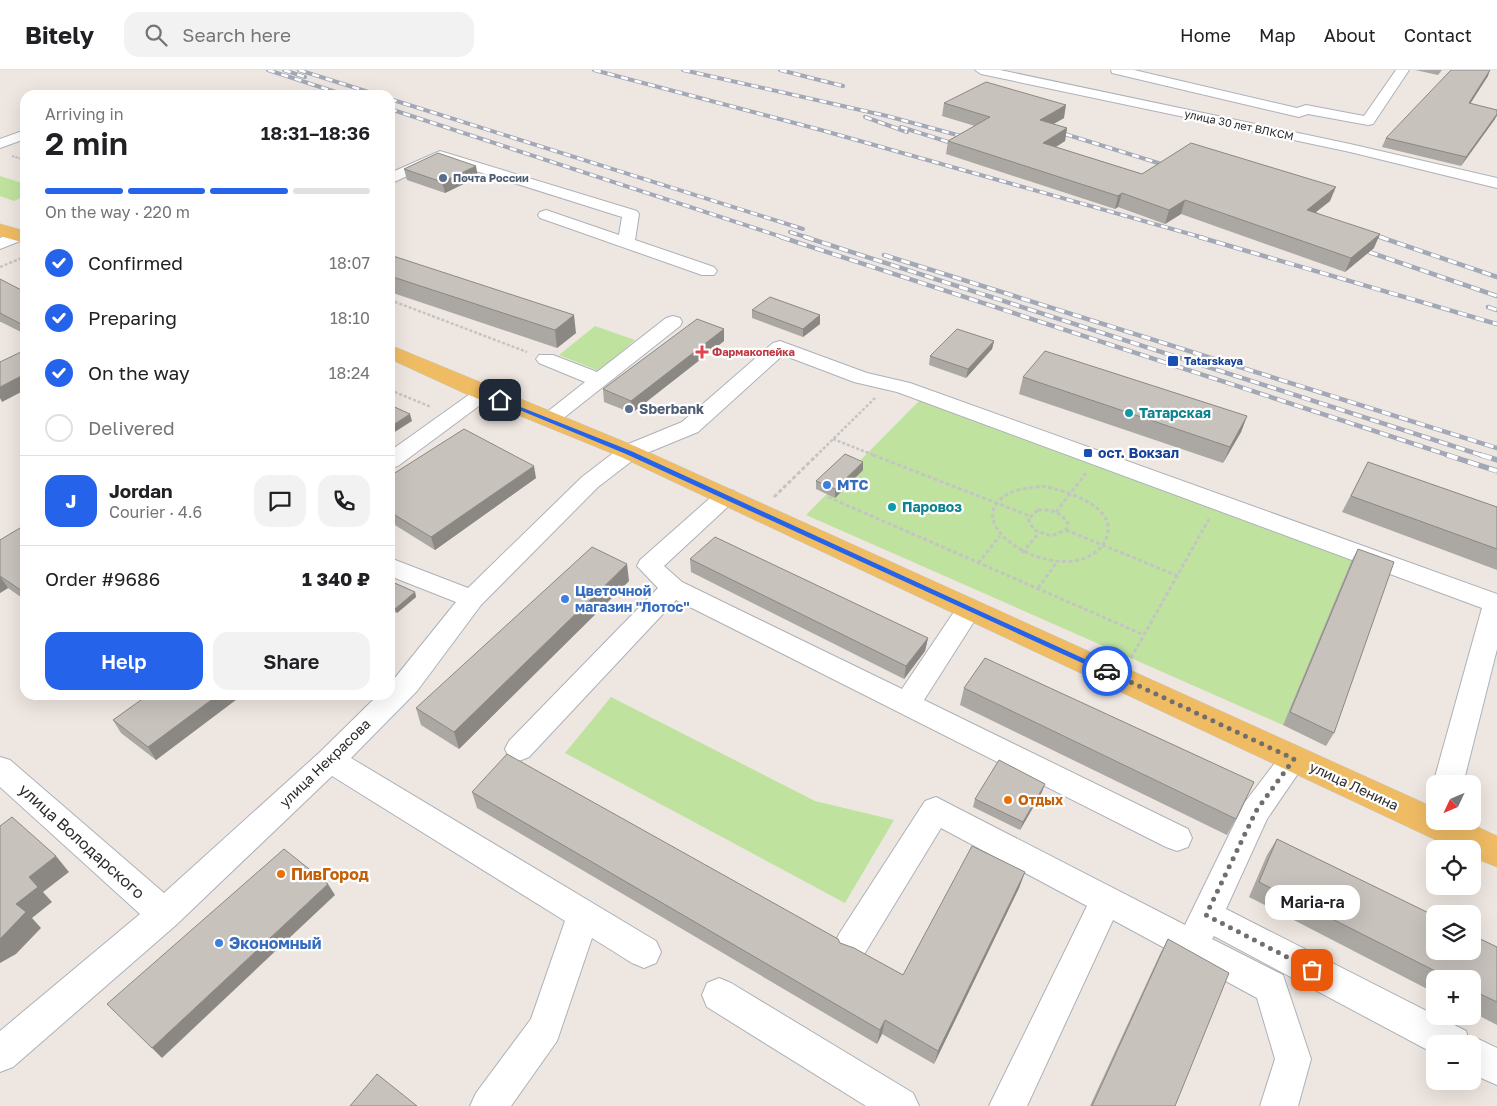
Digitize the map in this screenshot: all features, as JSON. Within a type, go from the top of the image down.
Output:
[{"type":"main road","points":[[0,230],[20,235]]},
{"type":"main road","name":"улица Ленина","points":[[395,353],[484,393],[629,452],[1426,818]]},
{"type":"main road","name":"улица Ленина","points":[[1451,830],[1497,852]]},
{"type":"street","name":"улица 30 лет ВЛКСМ","points":[[981,70],[1258,129],[1497,183]]},
{"type":"street","points":[[1117,70],[1275,108],[1300,113],[1306,109],[1368,121],[1403,70]]},
{"type":"street","points":[[1258,129],[1275,108]]},
{"type":"street","points":[[0,144],[20,136]]},
{"type":"street","points":[[395,177],[440,155],[631,214],[626,243]]},
{"type":"street","points":[[546,215],[708,271]]},
{"type":"street","points":[[0,244],[20,237]]},
{"type":"street","points":[[549,420],[673,322]]},
{"type":"street","name":"улица Некрасова","points":[[395,697],[408,684],[472,599],[590,482],[629,452],[690,427],[780,347],[861,378],[889,384]]},
{"type":"street","points":[[546,359],[599,380]]},
{"type":"street","points":[[889,384],[903,387],[1220,501],[1496,603],[1494,625],[1451,775]]},
{"type":"street","points":[[395,457],[484,393]]},
{"type":"street","points":[[726,496],[648,566],[672,588],[1177,838]]},
{"type":"street","points":[[395,568],[472,599]]},
{"type":"street","points":[[519,749],[672,588]]},
{"type":"street","points":[[907,704],[969,609]]},
{"type":"street","name":"улица Некрасова","points":[[0,1054],[164,914],[330,760],[392,700]]},
{"type":"street","points":[[1192,946],[1256,811],[1294,759]]},
{"type":"street","points":[[330,760],[644,952]]},
{"type":"street","name":"улица Володарского","points":[[0,768],[164,914]]},
{"type":"street","points":[[850,945],[936,810],[1271,987],[1292,1058],[1278,1106]]},
{"type":"street","points":[[1008,1106],[1106,901]]},
{"type":"street","points":[[489,1106],[545,1029],[584,915]]},
{"type":"street","points":[[1206,915],[1436,1035]]},
{"type":"street","points":[[719,995],[900,1106]]},
{"type":"street","points":[[1481,1059],[1497,1067]]},
{"type":"path","points":[[0,267],[20,259]]},
{"type":"path","points":[[395,302],[546,359]]},
{"type":"path","points":[[758,512],[889,384]]},
{"type":"path","points":[[395,392],[453,416]]},
{"type":"path","points":[[833,439],[1030,516]]},
{"type":"path","points":[[1056,512],[1087,472]]},
{"type":"path","points":[[1042,486],[1072,492],[1087,500],[1099,510],[1106,522],[1108,534],[1103,545],[1085,558],[1056,562],[1022,553],[1000,536],[993,524],[992,513],[996,503],[1004,495],[1028,487],[1042,486]]},
{"type":"path","points":[[828,497],[1144,635]]},
{"type":"path","points":[[1120,677],[1220,501]]},
{"type":"path","points":[[1038,510],[1056,512],[1068,522],[1066,530],[1058,535],[1038,533],[1030,526],[1030,516],[1038,510]]},
{"type":"path","points":[[1066,530],[1178,576]]},
{"type":"path","points":[[1022,553],[1038,533]]},
{"type":"path","points":[[978,563],[1000,536]]},
{"type":"path","points":[[1038,588],[1056,562]]},
{"type":"green space","points":[[0,176],[20,182],[20,198],[14,201],[0,196]]},
{"type":"green space","points":[[595,326],[635,340],[599,371],[559,355]]},
{"type":"green space","points":[[922,398],[1353,558],[1283,725],[806,515]]},
{"type":"green space","points":[[611,697],[815,801],[894,820],[845,903],[565,753]]},
{"type":"building","points":[[1451,70],[1490,70],[1469,103],[1497,110],[1497,114],[1466,157],[1386,138]]},
{"type":"building","points":[[986,82],[1066,105],[1040,120],[1067,128],[1043,143],[1142,174],[1191,143],[1336,187],[1307,210],[1380,234],[1351,258],[1185,200],[1169,210],[1122,193],[1118,196],[948,141],[990,117],[944,103]]},
{"type":"building","points":[[438,153],[476,166],[442,182],[404,169]]},
{"type":"building","points":[[395,257],[574,315],[555,330],[395,278]]},
{"type":"building","points":[[0,279],[20,289],[20,323],[0,313]]},
{"type":"building","points":[[770,297],[820,315],[803,329],[752,310]]},
{"type":"building","points":[[697,319],[724,329],[631,401],[603,389]]},
{"type":"building","points":[[957,329],[994,341],[968,369],[930,356]]},
{"type":"building","points":[[1045,351],[1247,416],[1230,447],[1023,377]]},
{"type":"building","points":[[20,352],[20,377],[0,387],[0,362]]},
{"type":"building","points":[[395,407],[410,414],[395,424]]},
{"type":"building","points":[[464,429],[534,466],[431,537],[395,515],[395,473]]},
{"type":"building","points":[[845,454],[863,462],[835,489],[816,481]]},
{"type":"building","points":[[1368,462],[1497,507],[1497,549],[1351,496]]},
{"type":"building","points":[[20,528],[20,590],[0,576],[0,540]]},
{"type":"building","points":[[715,537],[928,638],[906,666],[690,559]]},
{"type":"building","points":[[592,547],[627,564],[454,732],[416,708]]},
{"type":"building","points":[[1358,549],[1394,562],[1334,733],[1290,712]]},
{"type":"building","points":[[395,583],[415,592],[395,609]]},
{"type":"building","points":[[985,658],[1254,782],[1236,819],[964,688]]},
{"type":"building","points":[[141,700],[211,700],[148,747],[113,720]]},
{"type":"building","points":[[507,754],[838,939],[840,943],[854,948],[903,975],[972,846],[1025,872],[938,1051],[885,1020],[880,1030],[472,792]]},
{"type":"building","name":"Отдых","points":[[999,760],[1045,784],[1023,822],[975,799]]},
{"type":"building","points":[[12,817],[56,856],[29,877],[38,887],[16,904],[26,912],[0,939],[0,826]]},
{"type":"building","points":[[1277,839],[1426,912],[1426,960],[1481,960],[1481,939],[1497,947],[1497,1002],[1481,994],[1481,970],[1433,970],[1259,882]]},
{"type":"building","points":[[284,849],[328,884],[152,1048],[107,1004]]},
{"type":"building","points":[[1168,939],[1229,973],[1175,1106],[1092,1106]]},
{"type":"building","points":[[377,1074],[417,1106],[350,1106]]},
{"type":"railway","points":[[268,70],[330,90]]},
{"type":"railway","points":[[284,70],[305,77]]},
{"type":"railway","points":[[299,70],[362,90]]},
{"type":"railway","points":[[594,70],[821,130],[1204,238]]},
{"type":"railway","points":[[683,70],[887,116],[972,139]]},
{"type":"railway","points":[[780,70],[843,86]]},
{"type":"railway","points":[[395,101],[803,229]]},
{"type":"railway","points":[[395,111],[785,238]]},
{"type":"railway","points":[[865,117],[907,132]]},
{"type":"railway","points":[[901,127],[961,146]]},
{"type":"railway","points":[[1052,130],[1171,167]]},
{"type":"railway","points":[[790,232],[809,238]]},
{"type":"railway","points":[[1366,232],[1384,238]]},
{"type":"railway","points":[[781,237],[1451,456]]},
{"type":"railway","points":[[805,237],[1484,456]]},
{"type":"railway","points":[[1199,237],[1497,324]]},
{"type":"railway","points":[[1380,237],[1497,277]]},
{"type":"railway","points":[[1369,252],[1497,296]]},
{"type":"railway","points":[[884,255],[1497,448]]},
{"type":"railway","points":[[1488,307],[1497,310]]},
{"type":"railway","points":[[1447,455],[1497,471]]},
{"type":"railway","points":[[1481,455],[1497,460]]},
{"type":"way so far","points":[[1107,671],[1294,759],[1256,811],[1206,915],[1312,970]]},
{"type":"place","name":"Почта России","points":[[443,178]]},
{"type":"place","name":"Фармакопейка","points":[[702,352]]},
{"type":"place","name":"Tatarskaya","points":[[1173,361]]},
{"type":"place","name":"Sberbank","points":[[629,409]]},
{"type":"place","name":"Татарская","points":[[1129,413]]},
{"type":"place","name":"ост. Вокзал","points":[[1088,453]]},
{"type":"place","name":"МТС","points":[[827,485]]},
{"type":"place","name":"Паровоз","points":[[892,507]]},
{"type":"place","name":"Цветочной магазин \"Лотос\"","points":[[565,599]]},
{"type":"place","name":"Отдых","points":[[1008,800]]},
{"type":"place","name":"ПивГород","points":[[281,874]]},
{"type":"place","name":"Экономный","points":[[219,943]]},
{"type":"place","name":"Maria-ra","points":[[1312,970]]},
{"type":"route","points":[[500,400],[629,452],[1107,671]]}]
